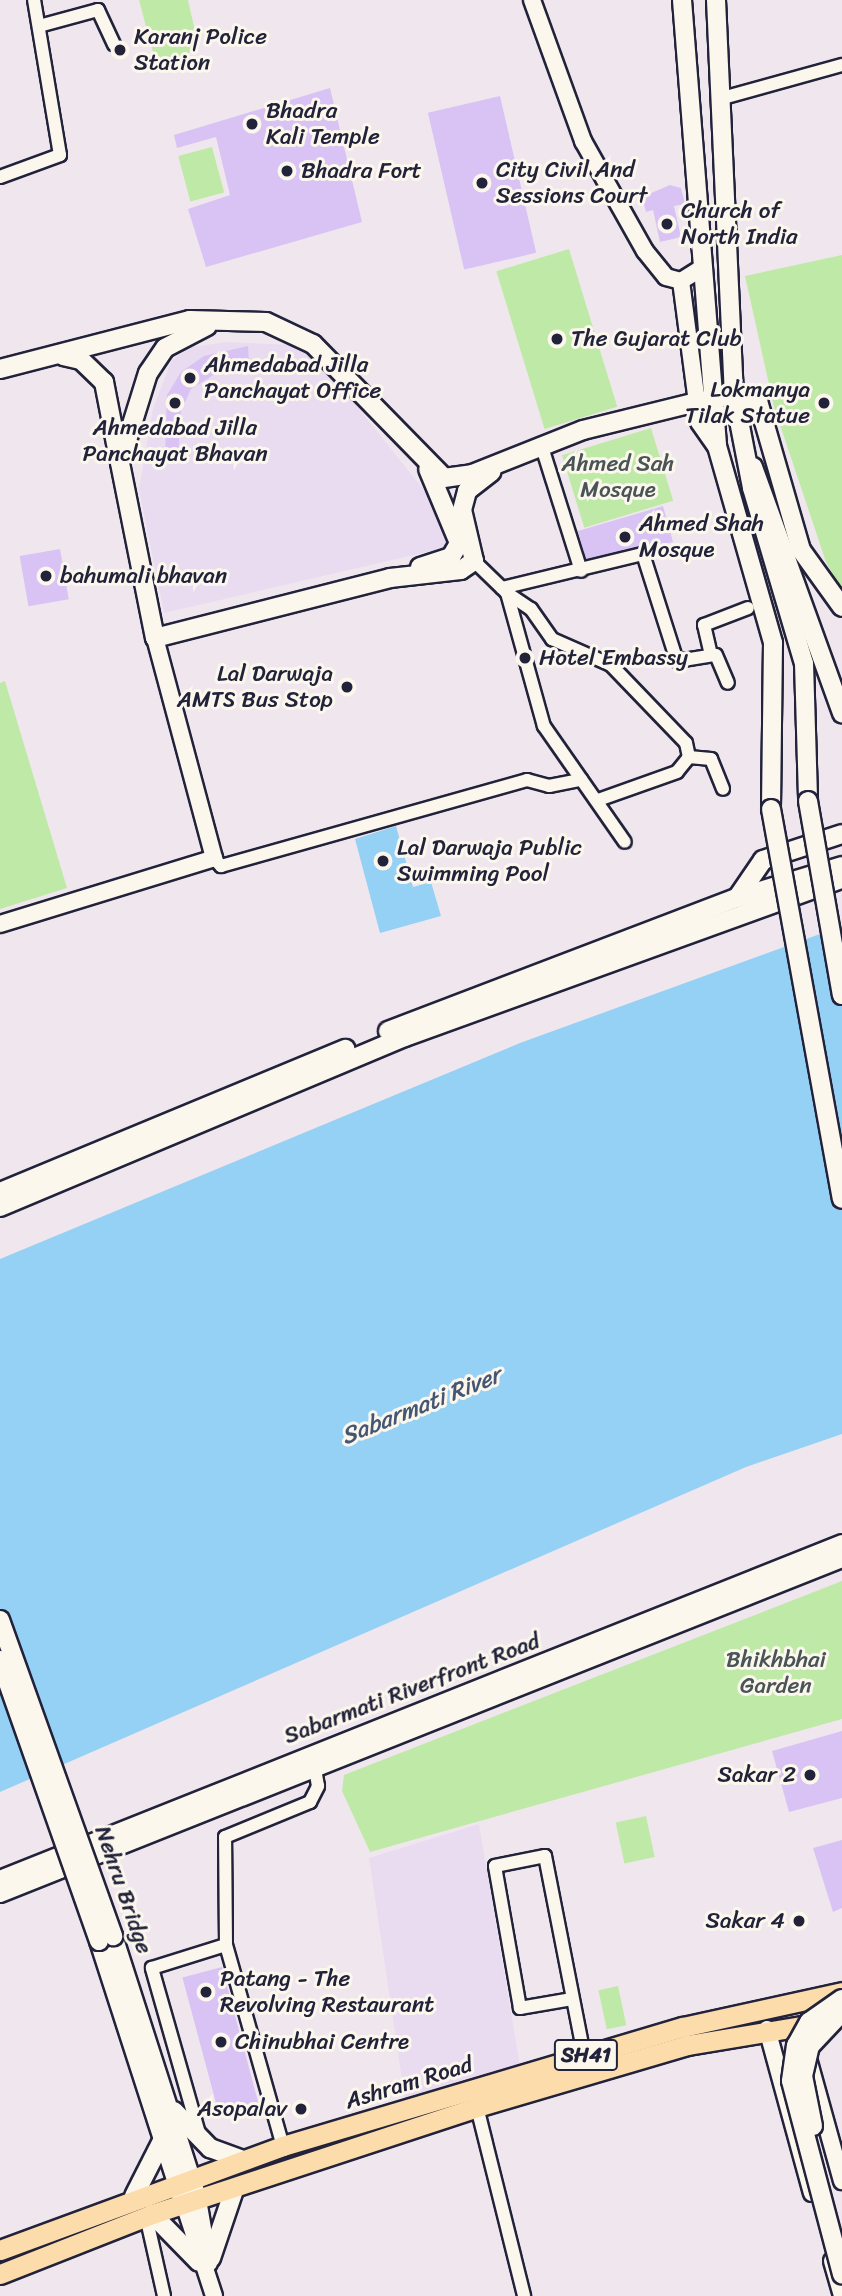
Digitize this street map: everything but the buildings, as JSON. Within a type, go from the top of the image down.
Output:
[{"type":"main road","points":[[682,0],[706,400],[700,422],[716,446],[773,643],[771,809],[842,1199]]},
{"type":"main road","points":[[716,0],[734,395],[743,453],[804,663],[808,801],[842,995]]},
{"type":"main road","points":[[0,369],[59,356],[190,320],[230,318],[266,322],[313,344],[428,469],[444,478],[508,459],[541,444],[706,400],[734,395],[758,401],[801,550],[842,607]]},
{"type":"main road","points":[[120,463],[148,373],[165,348],[230,318]]},
{"type":"main road","points":[[59,356],[81,360],[104,382],[120,463],[131,543],[155,638],[390,578],[451,556],[459,543],[428,469]]},
{"type":"main road","points":[[743,453],[762,480],[842,713]]},
{"type":"main road","points":[[390,578],[461,570],[474,561],[462,510],[467,491],[508,459]]},
{"type":"main road","points":[[737,898],[763,860],[842,834]]},
{"type":"main road","points":[[0,1192],[405,1024],[737,898],[842,866]]},
{"type":"main road","points":[[0,1207],[405,1037],[842,879]]},
{"type":"main road","name":"Nehru Bridge","points":[[0,1620],[106,1939],[163,2137],[185,2180]]},
{"type":"main road","name":"Nehru Bridge","points":[[0,1660],[171,2109],[185,2180]]},
{"type":"main road","name":"Ashram Road","points":[[0,2250],[134,2196],[283,2146],[584,2055],[842,1992]]},
{"type":"main road","points":[[842,1999],[809,2022],[796,2045],[791,2081],[842,2274]]},
{"type":"main road","points":[[842,2011],[810,2046],[803,2076],[842,2231]]},
{"type":"main road","name":"Ashram Road","points":[[0,2274],[149,2215],[234,2190],[477,2107],[767,2029],[842,2019]]},
{"type":"main road","points":[[171,2109],[201,2140],[243,2160]]},
{"type":"main road","points":[[134,2196],[163,2137]]},
{"type":"main road","points":[[185,2180],[191,2202]]},
{"type":"main road","points":[[149,2215],[205,2265],[234,2190]]},
{"type":"street","points":[[0,177],[60,155],[36,2]]},
{"type":"street","points":[[528,3],[583,141],[645,251],[666,277],[681,281],[699,269]]},
{"type":"street","points":[[39,26],[98,10],[114,44]]},
{"type":"street","points":[[719,99],[842,65]]},
{"type":"street","points":[[681,281],[706,400]]},
{"type":"street","points":[[541,444],[581,571]]},
{"type":"street","points":[[505,590],[646,556],[677,661],[710,655],[718,658],[729,683]]},
{"type":"street","points":[[474,561],[505,590],[531,609],[552,639],[611,665],[665,716],[686,743],[688,757]]},
{"type":"street","points":[[505,590],[544,726],[625,842]]},
{"type":"street","points":[[710,655],[704,625],[748,608]]},
{"type":"street","points":[[155,638],[214,858],[221,866],[527,780],[549,786],[581,780]]},
{"type":"street","points":[[598,800],[668,777],[688,757],[711,759],[723,789]]},
{"type":"street","points":[[0,924],[214,858]]},
{"type":"street","name":"Sabarmati Riverfront Road","points":[[0,1894],[312,1760],[842,1543]]},
{"type":"street","name":"Sabarmati Riverfront Road","points":[[0,1879],[842,1559]]},
{"type":"street","points":[[283,2146],[226,1945],[225,1837],[310,1802],[318,1786],[312,1760]]},
{"type":"street","points":[[572,1999],[520,2008],[495,1866],[545,1856],[584,2055]]},
{"type":"street","points":[[201,2140],[152,1968],[226,1945]]},
{"type":"street","points":[[796,2027],[842,2181]]},
{"type":"street","points":[[767,2029],[842,2296]]},
{"type":"street","points":[[477,2107],[524,2296]]},
{"type":"street","points":[[191,2202],[214,2296]]},
{"type":"street","points":[[149,2215],[164,2296]]},
{"type":"shaded area","points":[[227,342],[292,345],[315,354],[448,520],[444,548],[164,613],[139,490],[153,408],[172,360],[192,347]]},
{"type":"shaded area","points":[[479,1824],[520,2066],[405,2100],[369,1858]]},
{"type":"green space","points":[[139,0],[188,0],[197,40],[187,56],[170,63],[154,56]]},
{"type":"green space","points":[[212,147],[224,192],[190,201],[178,156]]},
{"type":"green space","name":"The Gujarat Club","points":[[569,249],[617,407],[545,429],[496,271]]},
{"type":"green space","points":[[842,255],[842,590],[826,562],[774,407],[745,276]]},
{"type":"green space","name":"Ahmed Sah Mosque","points":[[651,428],[673,501],[584,528],[562,455]]},
{"type":"green space","points":[[5,681],[67,888],[0,909],[0,683]]},
{"type":"green space","name":"Bhikhbhai Garden","points":[[842,1581],[842,1719],[370,1852],[342,1791],[344,1775]]},
{"type":"green space","points":[[646,1816],[655,1857],[624,1864],[616,1822]]},
{"type":"green space","points":[[618,1986],[626,2025],[607,2029],[598,1990]]},
{"type":"water","name":"Lal Darwaja Public Swimming Pool","points":[[396,826],[413,887],[431,882],[441,916],[380,933],[355,839]]},
{"type":"water","name":"Sabarmati River","points":[[842,926],[842,1434],[746,1467],[0,1792],[0,1259],[520,1043]]},
{"type":"place","name":"Karanj Police Station","points":[[120,50]]},
{"type":"place","name":"Bhadra Kali Temple","points":[[252,124]]},
{"type":"place","name":"Bhadra Fort","points":[[287,171]]},
{"type":"place","name":"City Civil And Sessions Court","points":[[482,183]]},
{"type":"place","name":"Church of North India","points":[[667,224]]},
{"type":"place","name":"The Gujarat Club","points":[[557,339]]},
{"type":"place","name":"Ahmedabad Jilla Panchayat Office","points":[[190,378]]},
{"type":"place","name":"Ahmedabad Jilla Panchayat Bhavan","points":[[175,403]]},
{"type":"place","name":"Lokmanya Tilak Statue","points":[[824,403]]},
{"type":"place","name":"Ahmed Shah Mosque","points":[[625,537]]},
{"type":"place","name":"bahumali bhavan","points":[[46,576]]},
{"type":"place","name":"Hotel Embassy","points":[[525,658]]},
{"type":"place","name":"Lal Darwaja AMTS Bus Stop","points":[[347,687]]},
{"type":"place","name":"Lal Darwaja Public Swimming Pool","points":[[383,861]]},
{"type":"place","name":"Sakar 2","points":[[810,1775]]},
{"type":"place","name":"Sakar 4","points":[[799,1921]]},
{"type":"place","name":"Patang - The Revolving Restaurant","points":[[206,1992]]},
{"type":"place","name":"Chinubhai Centre","points":[[221,2042]]},
{"type":"place","name":"Asopalav","points":[[301,2109]]}]
